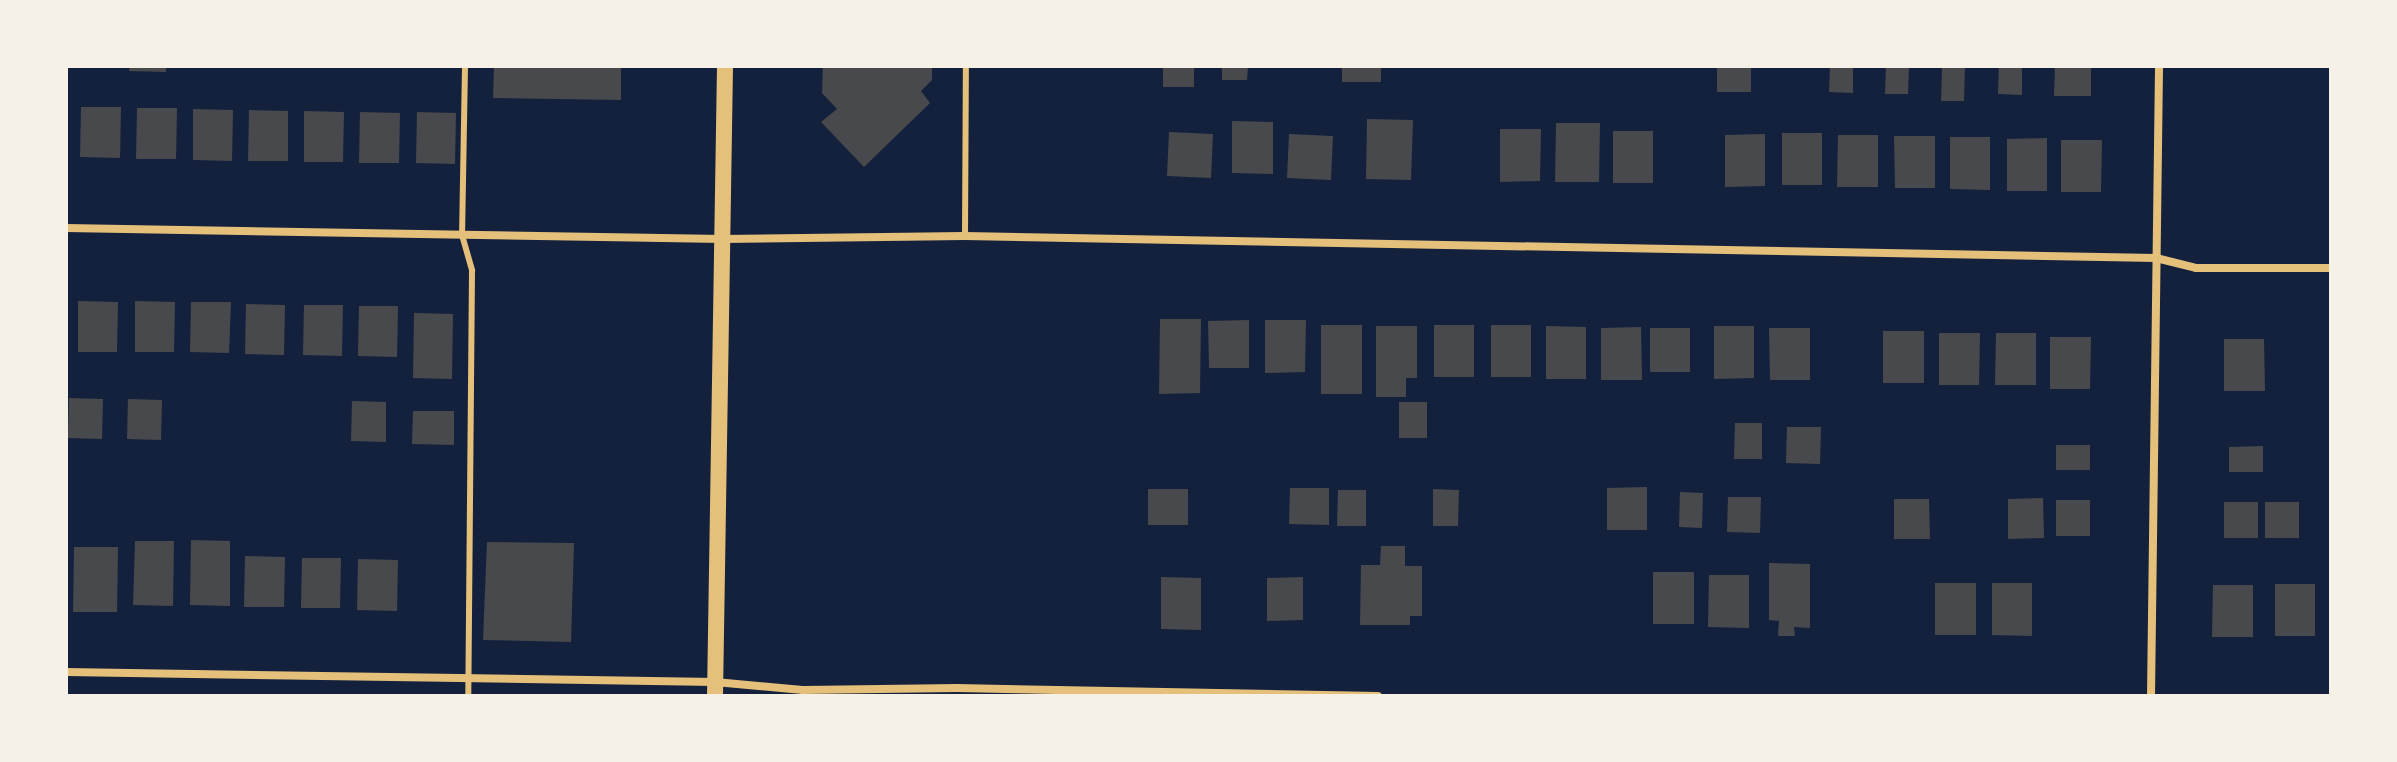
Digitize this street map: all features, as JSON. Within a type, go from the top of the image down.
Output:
[{"type":"main road","points":[[715,689],[725,66]]},
{"type":"street","points":[[2151,696],[2159,66]]},
{"type":"street","points":[[66,228],[723,239],[965,236],[2156,258],[2196,268],[2331,268]]},
{"type":"street","points":[[66,672],[468,679],[715,689],[1378,696]]},
{"type":"lane","points":[[465,66],[462,235],[472,271],[468,696]]},
{"type":"lane","points":[[965,236],[966,66]]},
{"type":"building","points":[[130,66],[166,66],[166,72],[129,71]]},
{"type":"building","points":[[494,66],[621,66],[621,100],[493,98]]},
{"type":"building","points":[[823,66],[932,66],[932,80],[921,91],[930,103],[864,167],[821,122],[837,109],[822,93]]},
{"type":"building","points":[[1163,66],[1194,66],[1194,87],[1163,87]]},
{"type":"building","points":[[1222,66],[1248,66],[1247,80],[1222,80]]},
{"type":"building","points":[[1342,66],[1381,66],[1381,82],[1342,82]]},
{"type":"building","points":[[1717,66],[1751,66],[1751,92],[1717,92]]},
{"type":"building","points":[[1830,66],[1853,66],[1853,93],[1829,92]]},
{"type":"building","points":[[1886,66],[1909,66],[1908,94],[1885,94]]},
{"type":"building","points":[[1942,66],[1965,66],[1964,101],[1941,101]]},
{"type":"building","points":[[1999,66],[2022,66],[2022,95],[1998,94]]},
{"type":"building","points":[[2055,66],[2091,66],[2091,96],[2054,96]]},
{"type":"building","points":[[81,107],[121,107],[120,158],[80,157]]},
{"type":"building","points":[[137,108],[177,108],[176,159],[136,159]]},
{"type":"building","points":[[193,109],[233,110],[232,161],[193,160]]},
{"type":"building","points":[[249,110],[288,111],[288,161],[248,161]]},
{"type":"building","points":[[304,111],[344,112],[343,162],[304,162]]},
{"type":"building","points":[[360,112],[400,113],[399,163],[359,163]]},
{"type":"building","points":[[417,112],[456,113],[455,164],[416,163]]},
{"type":"building","points":[[1367,119],[1413,120],[1411,180],[1366,179]]},
{"type":"building","points":[[1232,121],[1273,122],[1273,174],[1232,173]]},
{"type":"building","points":[[1556,123],[1600,123],[1599,182],[1555,182]]},
{"type":"building","points":[[1500,129],[1541,129],[1540,181],[1500,182]]},
{"type":"building","points":[[1613,131],[1653,131],[1653,183],[1613,183]]},
{"type":"building","points":[[1169,132],[1213,134],[1211,178],[1167,176]]},
{"type":"building","points":[[1782,133],[1822,133],[1822,185],[1782,185]]},
{"type":"building","points":[[1289,134],[1333,136],[1331,180],[1287,178]]},
{"type":"building","points":[[1765,134],[1765,186],[1725,187],[1725,135]]},
{"type":"building","points":[[1838,135],[1878,135],[1878,187],[1837,187]]},
{"type":"building","points":[[1894,136],[1935,136],[1935,188],[1895,188]]},
{"type":"building","points":[[1950,137],[1990,137],[1990,190],[1950,189]]},
{"type":"building","points":[[2047,138],[2047,191],[2007,191],[2007,139]]},
{"type":"building","points":[[2061,140],[2102,140],[2101,192],[2061,192]]},
{"type":"building","points":[[78,301],[118,302],[117,352],[78,352]]},
{"type":"building","points":[[135,301],[175,302],[174,352],[135,352]]},
{"type":"building","points":[[191,302],[231,302],[229,353],[190,352]]},
{"type":"building","points":[[246,304],[285,305],[284,355],[245,354]]},
{"type":"building","points":[[304,305],[343,305],[342,356],[303,355]]},
{"type":"building","points":[[359,306],[398,306],[397,357],[358,356]]},
{"type":"building","points":[[414,313],[453,314],[452,379],[413,378]]},
{"type":"building","points":[[1160,319],[1201,319],[1200,393],[1159,394]]},
{"type":"building","points":[[1249,320],[1249,368],[1209,368],[1208,321]]},
{"type":"building","points":[[1265,320],[1306,320],[1305,372],[1265,373]]},
{"type":"building","points":[[1321,325],[1362,325],[1362,394],[1321,394]]},
{"type":"building","points":[[1434,325],[1474,325],[1474,377],[1434,377]]},
{"type":"building","points":[[1491,325],[1531,325],[1531,377],[1491,377]]},
{"type":"building","points":[[1376,326],[1417,326],[1417,378],[1406,378],[1406,397],[1376,397]]},
{"type":"building","points":[[1546,326],[1586,327],[1586,379],[1546,379]]},
{"type":"building","points":[[1714,326],[1754,326],[1754,378],[1714,379]]},
{"type":"building","points":[[1641,327],[1642,380],[1601,380],[1601,328]]},
{"type":"building","points":[[1650,328],[1690,328],[1690,372],[1650,372]]},
{"type":"building","points":[[1769,328],[1810,328],[1810,380],[1770,380]]},
{"type":"building","points":[[1883,331],[1924,331],[1924,383],[1883,383]]},
{"type":"building","points":[[1939,333],[1980,333],[1979,385],[1939,385]]},
{"type":"building","points":[[1996,333],[2036,333],[2036,385],[1995,385]]},
{"type":"building","points":[[2050,337],[2091,337],[2090,389],[2050,389]]},
{"type":"building","points":[[2224,339],[2264,339],[2265,391],[2224,391]]},
{"type":"building","points":[[69,398],[103,399],[102,439],[68,438]]},
{"type":"building","points":[[128,399],[162,400],[161,440],[127,439]]},
{"type":"building","points":[[352,401],[386,402],[386,442],[351,441]]},
{"type":"building","points":[[1399,402],[1427,402],[1427,438],[1399,438]]},
{"type":"building","points":[[413,411],[454,411],[454,445],[412,444]]},
{"type":"building","points":[[1735,423],[1762,423],[1762,459],[1734,459]]},
{"type":"building","points":[[1787,427],[1821,427],[1820,464],[1786,463]]},
{"type":"building","points":[[2056,445],[2090,445],[2090,470],[2056,470]]},
{"type":"building","points":[[2263,446],[2263,472],[2229,472],[2229,447]]},
{"type":"building","points":[[1647,487],[1647,530],[1607,530],[1607,488]]},
{"type":"building","points":[[1290,488],[1329,488],[1329,525],[1289,524]]},
{"type":"building","points":[[1148,489],[1188,489],[1188,525],[1148,525]]},
{"type":"building","points":[[1433,489],[1459,490],[1458,526],[1433,526]]},
{"type":"building","points":[[1338,490],[1366,490],[1366,526],[1337,526]]},
{"type":"building","points":[[1680,492],[1703,493],[1702,528],[1679,527]]},
{"type":"building","points":[[1728,497],[1761,497],[1760,533],[1727,532]]},
{"type":"building","points":[[2043,498],[2044,538],[2008,539],[2008,499]]},
{"type":"building","points":[[1894,499],[1929,499],[1930,539],[1894,539]]},
{"type":"building","points":[[2056,500],[2090,500],[2090,536],[2056,536]]},
{"type":"building","points":[[2224,502],[2258,502],[2258,538],[2224,538]]},
{"type":"building","points":[[2265,502],[2299,502],[2299,538],[2265,538]]},
{"type":"building","points":[[191,540],[230,541],[230,606],[190,605]]},
{"type":"building","points":[[135,541],[174,541],[173,606],[133,605]]},
{"type":"building","points":[[487,542],[574,543],[571,642],[483,640]]},
{"type":"building","points":[[1381,546],[1405,546],[1405,566],[1422,566],[1422,616],[1410,616],[1410,625],[1360,625],[1361,565],[1380,565]]},
{"type":"building","points":[[74,547],[118,547],[117,612],[73,612]]},
{"type":"building","points":[[245,556],[285,557],[284,607],[244,607]]},
{"type":"building","points":[[302,558],[341,558],[340,608],[301,608]]},
{"type":"building","points":[[358,559],[398,560],[397,611],[357,610]]},
{"type":"building","points":[[1769,563],[1810,564],[1810,628],[1794,627],[1795,636],[1778,636],[1779,621],[1769,620]]},
{"type":"building","points":[[1653,572],[1694,572],[1694,624],[1653,624]]},
{"type":"building","points":[[1709,575],[1749,575],[1749,628],[1708,627]]},
{"type":"building","points":[[1161,577],[1201,578],[1201,630],[1161,629]]},
{"type":"building","points":[[1303,577],[1303,620],[1267,621],[1267,578]]},
{"type":"building","points":[[1935,583],[1976,583],[1976,635],[1935,635]]},
{"type":"building","points":[[1992,583],[2032,583],[2032,636],[1992,635]]},
{"type":"building","points":[[2275,584],[2315,584],[2315,636],[2275,636]]},
{"type":"building","points":[[2213,585],[2253,585],[2253,637],[2212,637]]}]
